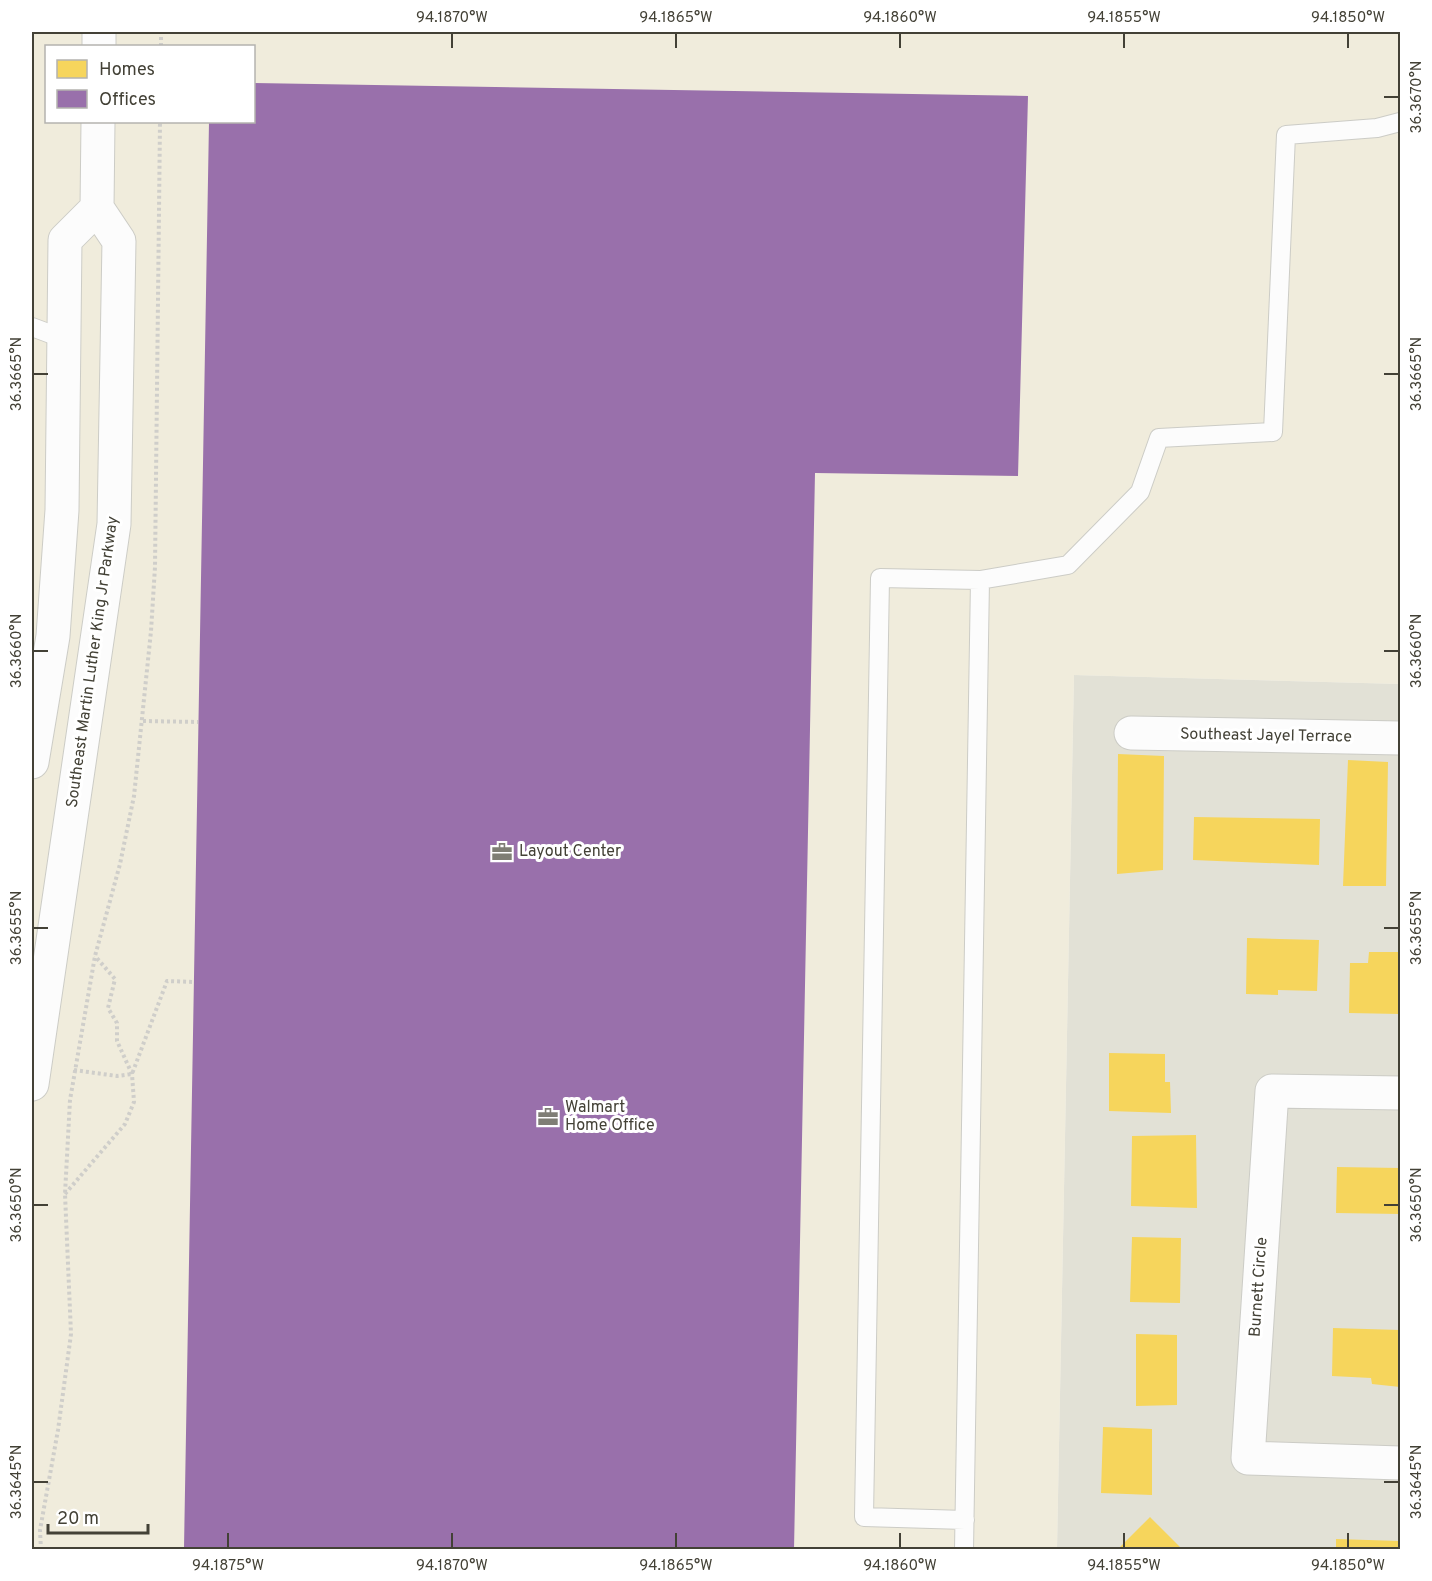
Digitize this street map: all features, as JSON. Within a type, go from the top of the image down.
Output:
[{"type":"street","points":[[32,762],[53,636],[62,510],[64,240],[97,208],[98,123]]},
{"type":"street","name":"Southeast Martin Luther King Jr Parkway","points":[[32,1084],[114,524],[119,241],[97,208]]},
{"type":"street","name":"Southeast Jayel Terrace","points":[[1131,733],[1401,738]]},
{"type":"street","name":"Burnett Circle","points":[[1401,1093],[1272,1091],[1248,1458],[1401,1463]]},
{"type":"lane","points":[[965,1520],[864,1517],[880,578],[980,580],[1068,565],[1140,492],[1159,438],[1273,432],[1286,135],[1377,128],[1401,122]]},
{"type":"lane","points":[[32,327],[64,339]]},
{"type":"lane","points":[[964,1550],[980,580]]},
{"type":"path","points":[[41,1550],[40,1530],[58,1430],[71,1334],[65,1194],[70,1100],[94,956],[120,864],[134,796],[151,631],[154,567],[160,123]]},
{"type":"path","points":[[143,721],[198,723]]},
{"type":"path","points":[[65,1194],[125,1124],[134,1102],[132,1074],[117,1041],[117,1023],[108,1008],[115,979],[94,956]]},
{"type":"path","points":[[132,1074],[167,981],[194,982]]},
{"type":"path","points":[[66,1069],[117,1076],[132,1074]]},
{"type":"shaded area","name":"Walmart Home Office","points":[[32,32],[1400,32],[1400,684],[1074,675],[1057,1549],[32,1550]]},
{"type":"shaded area","points":[[1074,675],[1400,684],[1400,1549],[1057,1550]]},
{"type":"building: Homes","points":[[1118,754],[1164,756],[1163,870],[1117,874]]},
{"type":"building: Homes","points":[[1348,760],[1388,762],[1386,886],[1343,886]]},
{"type":"building: Homes","points":[[1194,817],[1320,819],[1319,865],[1193,860]]},
{"type":"building: Homes","points":[[1247,938],[1319,940],[1317,991],[1278,990],[1278,995],[1246,994]]},
{"type":"building: Homes","points":[[1369,952],[1400,952],[1400,1014],[1349,1013],[1350,963],[1368,963]]},
{"type":"building: Homes","points":[[1109,1053],[1165,1054],[1165,1082],[1170,1082],[1171,1113],[1109,1111]]},
{"type":"building: Homes","points":[[1196,1135],[1197,1208],[1131,1206],[1132,1136]]},
{"type":"building: Homes","points":[[1337,1167],[1400,1168],[1400,1214],[1336,1213]]},
{"type":"building: Homes","points":[[1132,1237],[1181,1238],[1180,1303],[1130,1302]]},
{"type":"building: Homes","points":[[1333,1328],[1400,1330],[1400,1387],[1372,1384],[1371,1378],[1332,1376]]},
{"type":"building: Homes","points":[[1136,1334],[1177,1335],[1177,1405],[1136,1406]]},
{"type":"building: Homes","points":[[1103,1427],[1152,1429],[1152,1495],[1101,1493]]},
{"type":"building: Homes","points":[[1150,1517],[1183,1550],[1117,1550]]},
{"type":"building: Homes","points":[[1336,1539],[1400,1541],[1400,1550],[1336,1550]]},
{"type":"building: Offices","name":"Layout Center","points":[[255,83],[1028,96],[1018,476],[815,473],[794,1550],[184,1548],[209,123],[255,123]]},
{"type":"place","name":"Layout Center","points":[[502,852]]},
{"type":"place","name":"Walmart Home Office","points":[[548,1117]]}]
